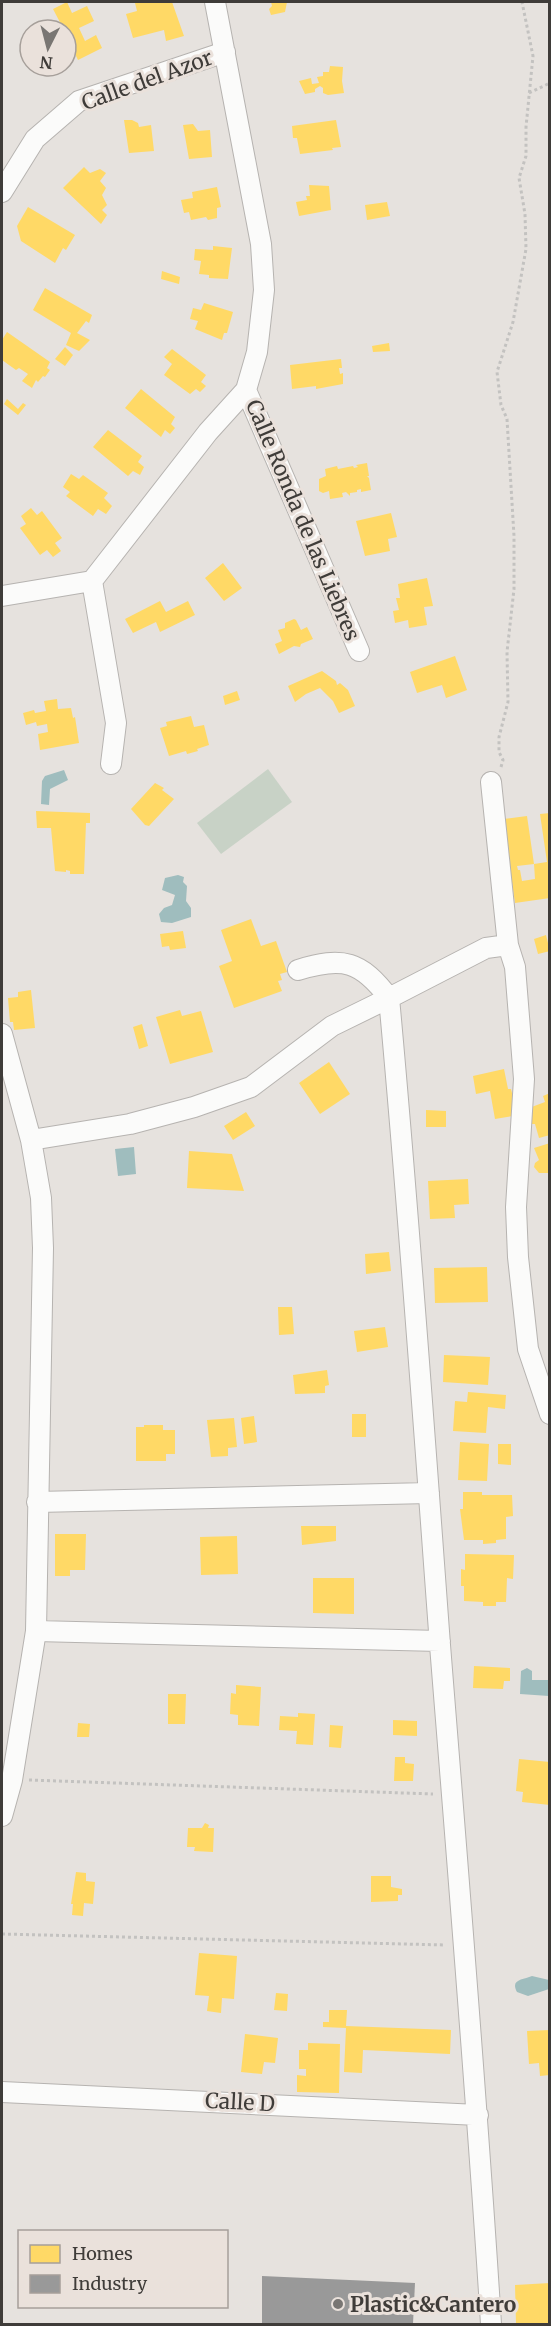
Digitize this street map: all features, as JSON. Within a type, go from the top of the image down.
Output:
[{"type":"street","name":"Calle Ronda de las Liebres","points":[[92,581],[208,432],[246,390],[257,352],[264,290],[261,244],[215,2]]},
{"type":"street","name":"Calle del Azor","points":[[2,192],[35,139],[79,101],[225,52]]},
{"type":"street","name":"Calle Ronda de las Liebres","points":[[246,390],[359,651]]},
{"type":"street","points":[[2,596],[92,581],[116,723],[111,764]]},
{"type":"street","points":[[491,782],[508,945],[515,967],[524,1078],[516,1207],[518,1257],[528,1349],[544,1373],[549,1414]]},
{"type":"street","points":[[31,1140],[130,1124],[194,1107],[251,1087],[332,1026],[486,948],[508,945]]},
{"type":"street","points":[[298,970],[310,966],[345,962],[373,977],[389,998],[408,1209],[465,1945],[491,2325]]},
{"type":"street","points":[[2,1034],[31,1140],[41,1198],[43,1248],[36,1631],[12,1780],[2,1816]]},
{"type":"street","points":[[37,1502],[429,1493]]},
{"type":"street","points":[[36,1631],[440,1641]]},
{"type":"street","name":"Calle D","points":[[2,2092],[478,2115]]},
{"type":"path","points":[[491,782],[503,765],[499,752],[499,737],[508,702],[507,652],[514,589],[514,536],[507,419],[501,405],[497,372],[513,322],[526,249],[525,214],[519,178],[526,156],[526,127],[533,56],[522,2]]},
{"type":"path","points":[[530,93],[549,83]]},
{"type":"path","points":[[12,1780],[452,1795]]},
{"type":"path","points":[[2,1934],[465,1945]]},
{"type":"shaded area","points":[[268,769],[292,802],[221,854],[197,823]]},
{"type":"water","points":[[64,770],[68,780],[50,789],[49,805],[41,804],[42,781],[45,776]]},
{"type":"water","points":[[178,875],[184,877],[183,882],[187,886],[186,901],[191,908],[191,917],[172,923],[161,922],[159,914],[164,908],[172,905],[175,895],[162,890],[165,878]]},
{"type":"water","points":[[134,1147],[136,1174],[118,1176],[115,1149]]},
{"type":"water","points":[[527,1668],[532,1671],[532,1680],[549,1680],[549,1696],[520,1694],[521,1671]]},
{"type":"water","points":[[532,1976],[549,1980],[549,1989],[528,1996],[517,1992],[516,1982]]},
{"type":"building: Homes","points":[[67,2],[72,13],[87,6],[94,21],[79,28],[85,41],[96,35],[102,48],[78,60],[78,18],[58,18],[53,9]]},
{"type":"building: Homes","points":[[172,2],[184,36],[166,41],[164,30],[133,38],[126,14],[137,11],[135,3]]},
{"type":"building: Homes","points":[[271,2],[287,2],[285,12],[271,15],[269,9],[272,6]]},
{"type":"building: Homes","points":[[330,66],[343,67],[344,93],[328,95],[323,93],[323,88],[320,86],[315,89],[315,92],[305,94],[299,81],[311,78],[312,84],[319,83],[317,77],[323,76],[323,72],[329,72]]},
{"type":"building: Homes","points":[[124,120],[132,120],[138,123],[139,127],[151,125],[154,151],[129,153]]},
{"type":"building: Homes","points":[[336,120],[341,147],[300,154],[297,138],[293,138],[292,126]]},
{"type":"building: Homes","points":[[193,124],[198,131],[210,130],[212,157],[189,159],[183,125]]},
{"type":"building: Homes","points":[[84,167],[90,173],[100,169],[106,173],[100,181],[106,188],[102,195],[107,205],[102,210],[107,215],[101,224],[63,188]]},
{"type":"building: Homes","points":[[309,185],[329,186],[331,210],[299,216],[296,202],[307,200],[306,196],[310,196]]},
{"type":"building: Homes","points":[[217,187],[221,207],[217,208],[217,218],[208,220],[206,217],[191,220],[189,212],[184,213],[181,200],[193,198],[192,192]]},
{"type":"building: Homes","points":[[387,202],[390,216],[367,220],[365,205]]},
{"type":"building: Homes","points":[[28,207],[75,235],[66,250],[63,248],[55,263],[21,241],[17,226]]},
{"type":"building: Homes","points":[[213,246],[232,248],[228,279],[209,278],[209,275],[199,274],[201,261],[194,260],[195,249],[213,250]]},
{"type":"building: Homes","points":[[162,271],[180,277],[179,284],[161,279]]},
{"type":"building: Homes","points":[[45,288],[92,315],[89,323],[86,321],[77,333],[90,340],[79,351],[66,345],[71,333],[33,310]]},
{"type":"building: Homes","points":[[204,303],[233,312],[227,333],[224,333],[222,340],[195,329],[198,321],[190,319],[193,308],[201,310]]},
{"type":"building: Homes","points":[[7,332],[50,362],[47,368],[50,370],[38,382],[36,380],[32,388],[22,381],[28,374],[19,368],[16,370],[2,360],[2,340]]},
{"type":"building: Homes","points":[[389,343],[390,351],[373,352],[372,346]]},
{"type":"building: Homes","points":[[65,347],[73,355],[65,366],[55,359]]},
{"type":"building: Homes","points":[[172,349],[206,375],[201,382],[206,386],[200,392],[196,389],[190,394],[164,375],[172,364],[164,357]]},
{"type":"building: Homes","points":[[341,359],[342,368],[339,368],[340,374],[343,373],[343,384],[316,389],[316,386],[292,389],[290,365]]},
{"type":"building: Homes","points":[[141,389],[175,417],[171,424],[175,428],[170,434],[165,430],[161,437],[125,408]]},
{"type":"building: Homes","points":[[7,399],[18,409],[23,403],[26,405],[18,415],[4,404]]},
{"type":"building: Homes","points":[[108,430],[142,456],[138,462],[144,467],[140,475],[133,471],[128,476],[93,447]]},
{"type":"building: Homes","points":[[367,463],[369,476],[367,476],[371,490],[361,492],[361,489],[357,490],[357,492],[350,493],[350,496],[346,492],[342,493],[343,497],[330,499],[329,491],[323,493],[319,491],[319,479],[326,476],[325,469],[337,466],[338,469],[353,466],[354,468],[358,467],[356,465]]},
{"type":"building: Homes","points":[[71,474],[79,479],[83,475],[108,493],[104,498],[112,506],[106,514],[98,509],[93,516],[66,496],[70,492],[63,487]]},
{"type":"building: Homes","points":[[31,508],[37,515],[42,511],[62,538],[55,543],[61,551],[53,557],[47,550],[40,555],[20,528],[26,524],[21,516]]},
{"type":"building: Homes","points":[[391,513],[397,537],[388,539],[390,551],[365,556],[356,521]]},
{"type":"building: Homes","points":[[223,563],[242,588],[224,601],[205,578]]},
{"type":"building: Homes","points":[[427,578],[433,606],[424,607],[427,625],[409,628],[408,620],[395,623],[393,611],[399,610],[396,598],[400,598],[398,584]]},
{"type":"building: Homes","points":[[160,601],[166,612],[188,601],[195,615],[160,632],[156,622],[133,633],[125,619]]},
{"type":"building: Homes","points":[[294,619],[301,630],[307,627],[313,639],[301,644],[300,647],[294,646],[279,654],[275,644],[282,641],[278,630],[285,628],[285,623]]},
{"type":"building: Homes","points":[[455,656],[467,690],[446,698],[442,685],[417,693],[410,672]]},
{"type":"building: Homes","points":[[322,671],[336,681],[337,685],[340,683],[348,690],[355,706],[339,713],[333,701],[320,688],[295,702],[288,686]]},
{"type":"building: Homes","points":[[237,691],[240,700],[225,705],[223,696]]},
{"type":"building: Homes","points":[[57,699],[58,709],[71,708],[73,718],[75,717],[79,743],[40,750],[38,734],[48,732],[47,724],[37,726],[36,722],[26,725],[23,713],[34,710],[35,713],[46,711],[44,701]]},
{"type":"building: Homes","points":[[191,716],[194,727],[204,725],[209,745],[197,749],[198,751],[187,754],[186,751],[169,756],[160,728],[167,726],[166,722]]},
{"type":"building: Homes","points":[[155,783],[164,788],[162,790],[174,799],[149,826],[145,825],[131,809]]},
{"type":"building: Homes","points":[[36,811],[90,813],[90,823],[86,823],[84,874],[70,874],[70,871],[66,870],[66,872],[55,871],[51,828],[37,828]]},
{"type":"building: Homes","points":[[550,813],[550,898],[515,903],[503,819],[527,816],[534,864],[547,862],[540,814]],"holes":[[[534,864],[535,879],[522,881],[517,866]]]},
{"type":"building: Homes","points":[[251,919],[261,946],[276,941],[287,972],[280,974],[282,980],[278,981],[282,991],[234,1008],[219,966],[232,961],[221,930]]},
{"type":"building: Homes","points":[[183,931],[186,948],[170,950],[169,946],[162,947],[160,934]]},
{"type":"building: Homes","points":[[546,935],[550,951],[538,954],[534,939]]},
{"type":"building: Homes","points":[[31,990],[35,1028],[14,1030],[13,1022],[10,1022],[8,998],[18,997],[18,992]]},
{"type":"building: Homes","points":[[180,1010],[182,1016],[201,1011],[213,1052],[170,1064],[156,1017]]},
{"type":"building: Homes","points":[[142,1024],[148,1046],[139,1049],[133,1027]]},
{"type":"building: Homes","points":[[329,1062],[350,1094],[320,1114],[299,1083]]},
{"type":"building: Homes","points":[[504,1069],[508,1089],[511,1089],[514,1101],[513,1116],[495,1119],[490,1091],[476,1094],[473,1076]]},
{"type":"building: Homes","points":[[550,1093],[550,1135],[539,1138],[535,1124],[529,1124],[529,1108],[545,1102],[543,1096]]},
{"type":"building: Homes","points":[[426,1110],[446,1111],[446,1127],[426,1127]]},
{"type":"building: Homes","points":[[246,1112],[255,1126],[233,1140],[224,1126]]},
{"type":"building: Homes","points":[[550,1143],[550,1173],[539,1173],[534,1167],[539,1160],[534,1148]]},
{"type":"building: Homes","points":[[189,1151],[232,1154],[244,1191],[187,1188]]},
{"type":"building: Homes","points":[[468,1179],[469,1204],[454,1205],[455,1218],[430,1219],[428,1181]]},
{"type":"building: Homes","points":[[389,1252],[391,1271],[366,1274],[365,1254]]},
{"type":"building: Homes","points":[[487,1267],[488,1302],[435,1303],[434,1268]]},
{"type":"building: Homes","points":[[278,1307],[292,1307],[294,1334],[279,1335]]},
{"type":"building: Homes","points":[[385,1327],[388,1347],[357,1352],[354,1331]]},
{"type":"building: Homes","points":[[444,1355],[490,1357],[488,1385],[443,1382]]},
{"type":"building: Homes","points":[[327,1370],[329,1385],[325,1386],[325,1393],[295,1394],[293,1375]]},
{"type":"building: Homes","points":[[468,1392],[506,1395],[505,1409],[488,1407],[486,1433],[453,1431],[455,1401],[467,1402]]},
{"type":"building: Homes","points":[[352,1414],[366,1414],[366,1437],[352,1437]]},
{"type":"building: Homes","points":[[254,1416],[257,1442],[244,1444],[241,1418]]},
{"type":"building: Homes","points":[[234,1418],[237,1447],[228,1448],[228,1456],[211,1457],[207,1420]]},
{"type":"building: Homes","points":[[144,1425],[163,1425],[163,1430],[175,1430],[175,1454],[166,1454],[166,1461],[136,1461],[136,1427],[144,1427]]},
{"type":"building: Homes","points":[[460,1442],[489,1444],[487,1481],[458,1480]]},
{"type":"building: Homes","points":[[498,1444],[511,1444],[511,1465],[498,1464]]},
{"type":"building: Homes","points":[[463,1492],[482,1492],[482,1495],[512,1495],[513,1516],[506,1517],[506,1539],[483,1544],[483,1540],[464,1540],[460,1509],[463,1509]]},
{"type":"building: Homes","points":[[301,1526],[336,1526],[336,1541],[302,1545]]},
{"type":"building: Homes","points":[[55,1534],[86,1534],[85,1570],[70,1570],[70,1576],[55,1576]]},
{"type":"building: Homes","points":[[237,1536],[238,1574],[201,1575],[200,1537]]},
{"type":"building: Homes","points":[[465,1554],[514,1555],[513,1579],[507,1578],[506,1602],[496,1602],[496,1606],[483,1606],[483,1602],[464,1601],[461,1569],[465,1570]]},
{"type":"building: Homes","points":[[313,1578],[354,1578],[354,1614],[313,1613]]},
{"type":"building: Homes","points":[[474,1666],[510,1668],[510,1681],[504,1681],[503,1689],[473,1688]]},
{"type":"building: Homes","points":[[236,1685],[261,1687],[259,1726],[238,1725],[238,1715],[230,1714],[231,1693],[236,1694]]},
{"type":"building: Homes","points":[[168,1694],[186,1694],[185,1724],[168,1724]]},
{"type":"building: Homes","points":[[298,1713],[315,1714],[313,1745],[296,1744],[297,1731],[279,1730],[280,1716],[298,1717]]},
{"type":"building: Homes","points":[[393,1720],[417,1721],[417,1736],[393,1735]]},
{"type":"building: Homes","points":[[78,1723],[90,1724],[89,1737],[77,1737]]},
{"type":"building: Homes","points":[[330,1725],[343,1726],[341,1748],[329,1747]]},
{"type":"building: Homes","points":[[395,1757],[405,1757],[405,1763],[414,1764],[413,1781],[394,1781]]},
{"type":"building: Homes","points":[[519,1759],[550,1762],[550,1805],[522,1802],[523,1792],[516,1791]]},
{"type":"building: Homes","points":[[205,1823],[209,1825],[208,1828],[214,1828],[213,1852],[194,1851],[195,1847],[187,1847],[188,1828],[202,1828]]},
{"type":"building: Homes","points":[[76,1872],[86,1873],[86,1881],[95,1882],[93,1904],[84,1903],[83,1916],[72,1915],[73,1904],[71,1904]]},
{"type":"building: Homes","points":[[371,1876],[391,1876],[391,1887],[402,1889],[402,1895],[398,1895],[398,1901],[371,1902]]},
{"type":"building: Homes","points":[[199,1953],[237,1956],[234,1999],[222,1998],[221,2013],[207,2011],[209,1996],[195,1995]]},
{"type":"building: Homes","points":[[276,1993],[288,1994],[287,2011],[274,2010]]},
{"type":"building: Homes","points":[[329,2010],[347,2010],[346,2026],[451,2030],[450,2054],[363,2050],[362,2073],[344,2072],[346,2028],[323,2027],[323,2022],[329,2022]]},
{"type":"building: Homes","points":[[550,2030],[550,2075],[540,2076],[539,2063],[529,2064],[527,2031]]},
{"type":"building: Homes","points":[[245,2034],[278,2038],[275,2063],[264,2062],[262,2074],[241,2072]]},
{"type":"building: Homes","points":[[308,2043],[340,2044],[339,2093],[297,2092],[297,2075],[306,2076],[306,2069],[299,2069],[299,2050],[308,2050]]},
{"type":"building: Homes","points":[[550,2283],[550,2323],[516,2324],[515,2285]]},
{"type":"building: Industry","name":"Plastic&Cantero","points":[[262,2276],[415,2283],[413,2324],[262,2324]]},
{"type":"place","name":"Plastic&Cantero","points":[[338,2304]]}]
